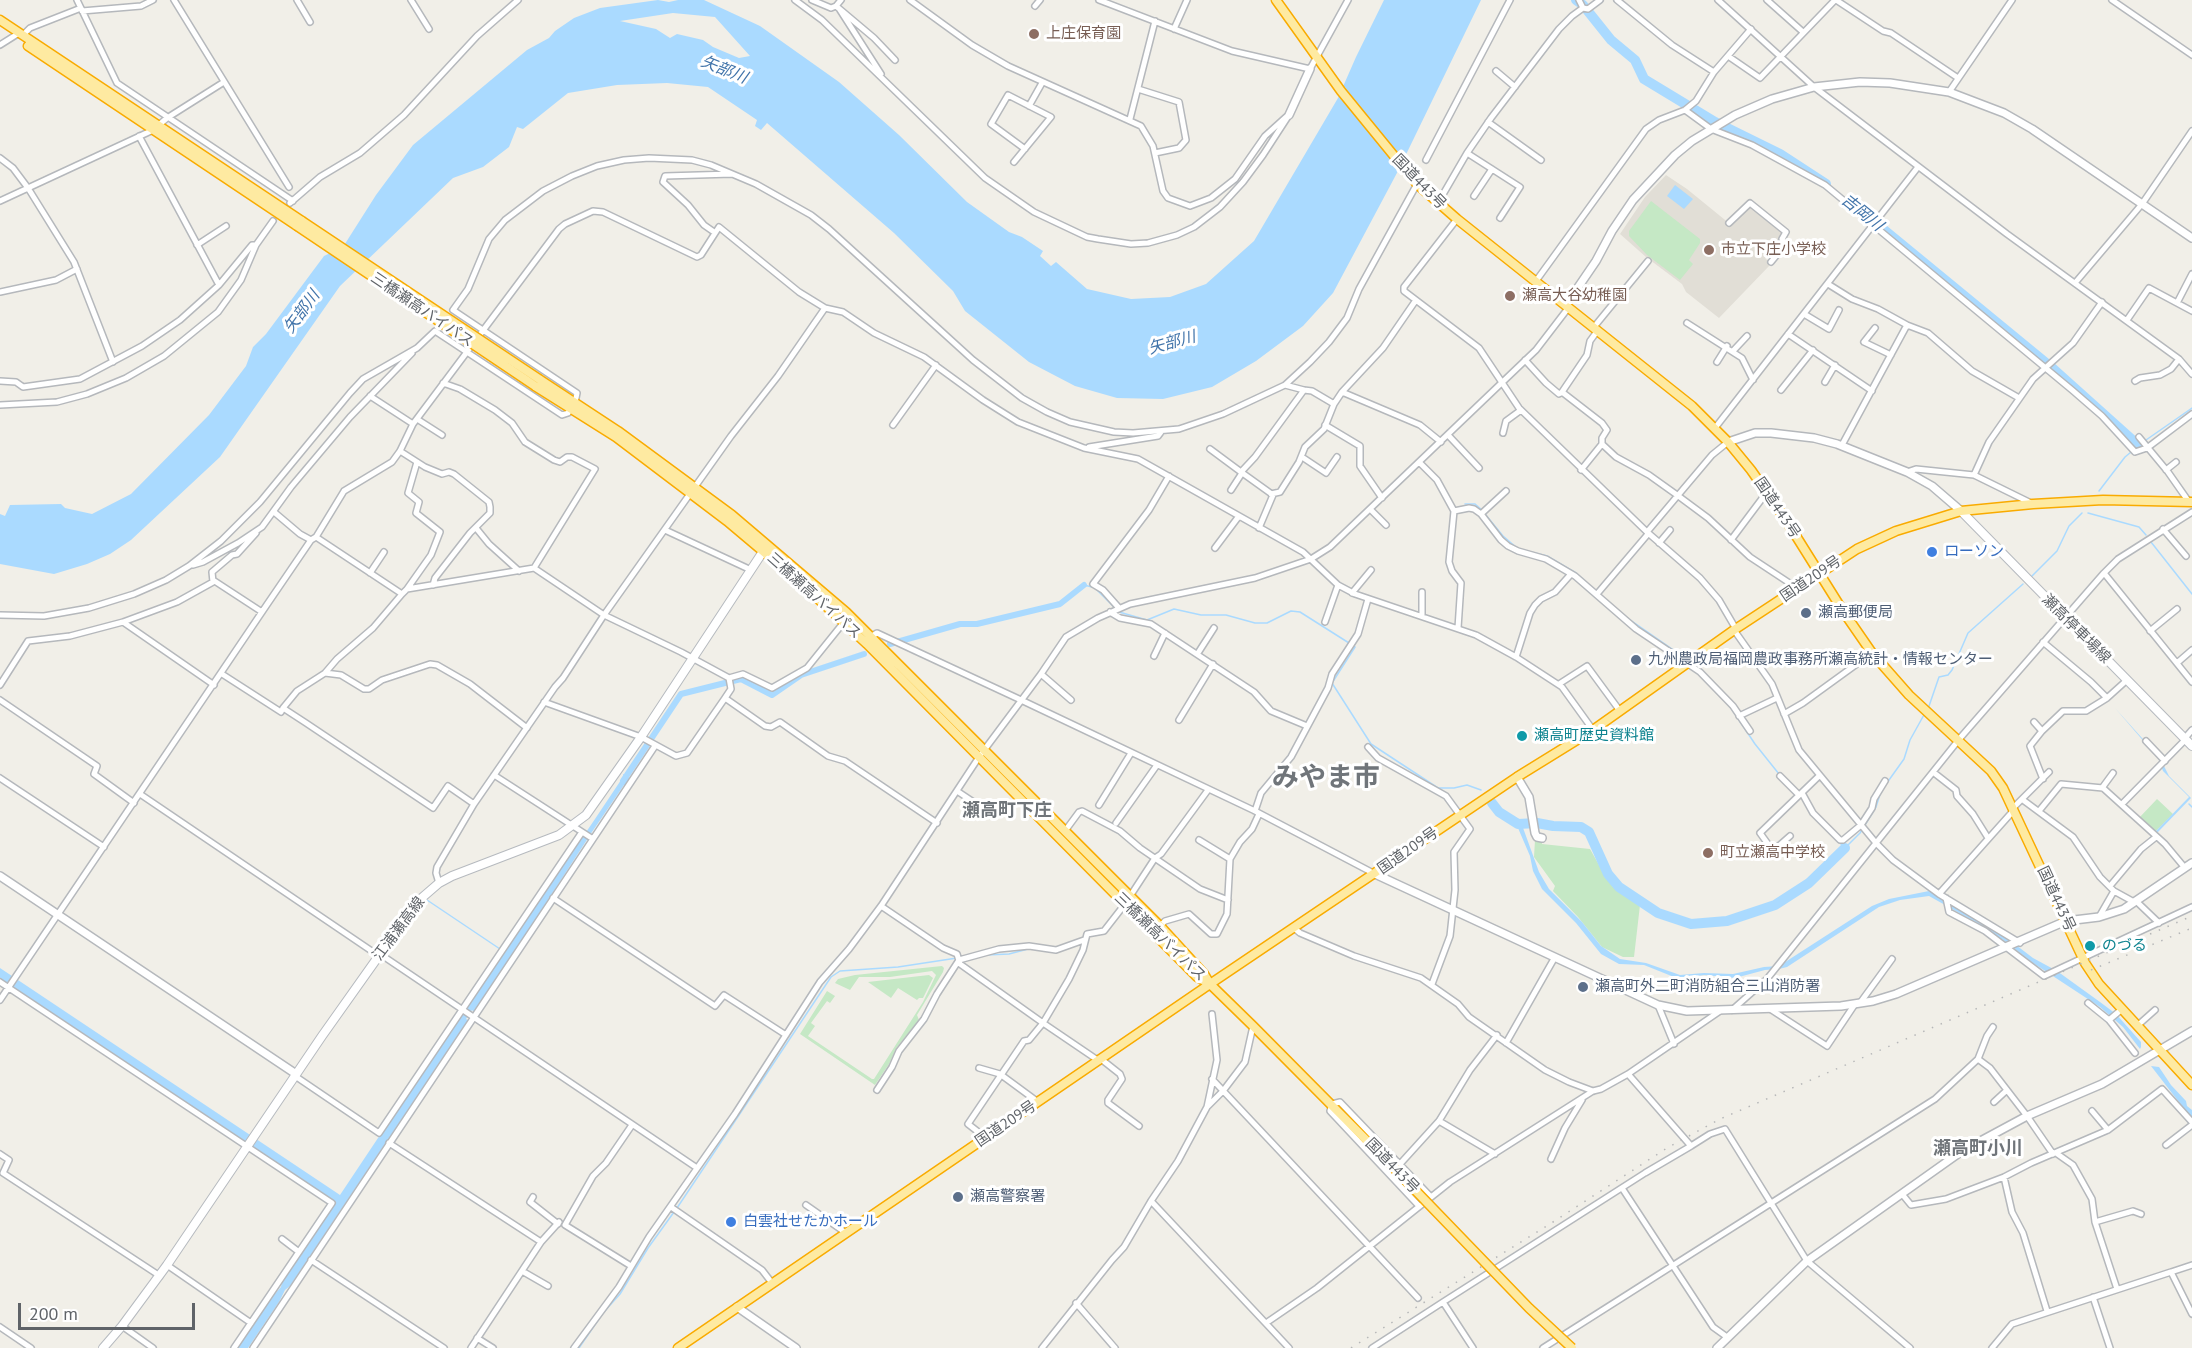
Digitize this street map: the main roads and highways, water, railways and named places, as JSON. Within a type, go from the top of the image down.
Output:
[{"type":"highway","name":"国道443号","points":[[1276,0],[1316,59],[1417,184],[1457,219],[1692,406],[1728,442],[1767,492],[1872,653],[1927,712],[1991,771],[2014,809],[2082,958],[2099,984],[2192,1085]]},
{"type":"highway","name":"三橋瀬高バイパス","points":[[0,20],[18,35],[572,406],[693,491],[766,548],[847,619],[979,757],[1127,900],[1160,926],[1204,974],[1210,984]]},
{"type":"highway","name":"三橋瀬高バイパス","points":[[0,27],[18,35]]},
{"type":"highway","name":"国道209号","points":[[678,1348],[1210,984],[1517,777],[1593,730],[1735,629],[1857,549],[1896,531],[1960,511],[2103,500],[2190,502]]},
{"type":"highway","name":"三橋瀬高バイパス","points":[[847,619],[872,636],[1065,831],[1197,977],[1210,984]]},
{"type":"highway","name":"国道443号","points":[[1210,984],[1388,1161],[1528,1308],[1572,1348]]},
{"type":"main road","name":"瀬高停車場線","points":[[1960,511],[2192,746]]},
{"type":"main road","name":"江浦瀬高線","points":[[103,1348],[160,1276],[417,902],[439,883],[452,876],[559,835],[586,815],[641,737],[766,548]]},
{"type":"water","name":"矢部川","points":[[658,0],[669,2],[704,0],[760,26],[839,82],[899,135],[967,202],[1009,232],[1022,237],[1043,251],[1040,256],[1051,266],[1056,262],[1087,289],[1131,299],[1170,297],[1206,284],[1254,241],[1338,98],[1384,0],[1481,0],[1398,171],[1333,293],[1303,326],[1256,361],[1212,387],[1163,399],[1117,398],[1075,386],[1029,362],[965,311],[953,291],[894,233],[767,123],[761,130],[755,126],[757,120],[708,87],[667,83],[617,85],[568,93],[523,129],[517,127],[509,147],[483,167],[453,178],[340,286],[220,457],[131,540],[110,554],[54,574],[0,564],[0,514],[5,516],[10,505],[61,504],[65,508],[92,514],[131,494],[209,415],[246,366],[253,347],[266,334],[324,256],[343,247],[376,195],[413,145],[527,50],[549,38],[574,18],[600,8]],"holes":[[[673,13],[715,17],[750,56],[739,58],[703,40],[677,34],[670,38],[656,29],[620,21]]]},
{"type":"water","points":[[1675,185],[1693,199],[1684,209],[1667,196]]},
{"type":"water","points":[[2115,708],[2160,758],[2169,776],[2191,798],[2125,866],[2124,864],[2189,797],[2163,771],[2158,758]]},
{"type":"water","points":[[623,774],[630,778],[626,785],[592,832],[511,957],[474,1012],[472,1010],[466,1019],[468,1020],[248,1348],[238,1348],[336,1202],[0,978],[0,968],[340,1195],[460,1015],[462,1016],[468,1008]]},
{"type":"water","points":[[1522,825],[1539,872],[1549,889],[1582,922],[1601,946],[1620,959],[1646,963],[1680,975],[1733,974],[1779,966],[1872,906],[1889,899],[1929,891],[2008,939],[2100,1002],[2116,1014],[2141,1042],[2141,1047],[2140,1049],[2123,1027],[2100,1007],[2033,963],[1986,928],[1929,896],[1900,900],[1879,907],[1787,967],[1779,969],[1765,970],[1735,978],[1704,975],[1679,979],[1644,965],[1619,964],[1601,954],[1576,923],[1542,889],[1518,828]]},
{"type":"water","points":[[2151,1066],[2159,1067],[2186,1101],[2187,1106],[2192,1110],[2192,1119]]},
{"type":"waterway","name":"吉岡川","points":[[1576,0],[1583,5],[1611,40],[1635,60],[1644,79],[1715,122],[1780,154],[1826,184]]},
{"type":"waterway","name":"吉岡川","points":[[1855,206],[2051,367],[2139,446]]},
{"type":"waterway","points":[[2146,440],[2192,408]]},
{"type":"waterway","points":[[2099,491],[2125,457],[2142,443]]},
{"type":"waterway","points":[[1465,504],[1475,504],[1482,510]]},
{"type":"waterway","points":[[2031,577],[2057,551],[2069,526],[2082,513]]},
{"type":"waterway","points":[[2088,513],[2139,527],[2146,535]]},
{"type":"waterway","points":[[1485,514],[1503,536],[1517,548]]},
{"type":"waterway","points":[[2151,542],[2192,594]]},
{"type":"waterway","points":[[1527,551],[1547,556],[1576,573],[1597,592]]},
{"type":"waterway","points":[[1928,709],[1939,677],[1948,675],[1952,670],[1968,633],[2023,584]]},
{"type":"waterway","points":[[1084,585],[1092,587]]},
{"type":"waterway","points":[[890,644],[960,624],[977,624],[1060,604],[1084,585]]},
{"type":"waterway","points":[[1096,589],[1119,612],[1147,620],[1174,609],[1201,615],[1226,615],[1255,623],[1267,623],[1291,611],[1300,612],[1349,643]]},
{"type":"waterway","points":[[1623,615],[1688,660]]},
{"type":"waterway","points":[[1353,646],[1355,647],[1332,683],[1371,744],[1438,788],[1467,785],[1481,790]]},
{"type":"waterway","points":[[623,781],[681,694],[741,679],[772,695],[801,675],[864,654]]},
{"type":"waterway","points":[[1729,705],[1755,744],[1779,774]]},
{"type":"waterway","points":[[1884,787],[1904,759],[1910,740],[1925,713]]},
{"type":"waterway","points":[[1840,843],[1845,848],[1860,833],[1876,807],[1881,791]]},
{"type":"waterway","points":[[1492,803],[1499,812],[1518,824],[1537,823],[1581,827],[1589,832],[1608,874],[1619,887],[1658,913],[1691,924],[1727,921],[1775,905],[1809,883],[1845,848]]},
{"type":"waterway","points":[[2189,804],[2192,807]]},
{"type":"waterway","points":[[427,900],[500,949]]},
{"type":"waterway","points":[[986,955],[1009,954],[1028,949]]},
{"type":"waterway","points":[[677,1208],[831,977],[840,971],[898,967],[957,958]]},
{"type":"waterway","points":[[579,1348],[603,1313],[620,1294],[648,1248],[674,1212]]},
{"type":"railway","points":[[1351,1348],[1667,1148],[1720,1119],[2192,916]]},
{"type":"railway","points":[[2091,970],[2192,928]]},
{"type":"place","name":"上庄保育園","points":[[1034,34]]},
{"type":"place","name":"市立下庄小学校","points":[[1709,250]]},
{"type":"place","name":"瀬高大谷幼稚園","points":[[1510,296]]},
{"type":"place","name":"ローソン","points":[[1932,552]]},
{"type":"place","name":"瀬高郵便局","points":[[1806,613]]},
{"type":"place","name":"九州農政局福岡農政事務所瀬高統計・情報センター","points":[[1636,660]]},
{"type":"place","name":"瀬高町歴史資料館","points":[[1522,736]]},
{"type":"place","name":"町立瀬高中学校","points":[[1708,853]]},
{"type":"place","name":"のづる","points":[[2090,946]]},
{"type":"place","name":"瀬高町外二町消防組合三山消防署","points":[[1583,987]]},
{"type":"place","name":"瀬高警察署","points":[[958,1197]]},
{"type":"place","name":"白雲社せたかホール","points":[[731,1222]]},
{"type":"district","name":"みやま市","points":[[1326,778]]},
{"type":"district","name":"瀬高町下庄","points":[[1007,811]]},
{"type":"district","name":"瀬高町小川","points":[[1978,1149]]}]
